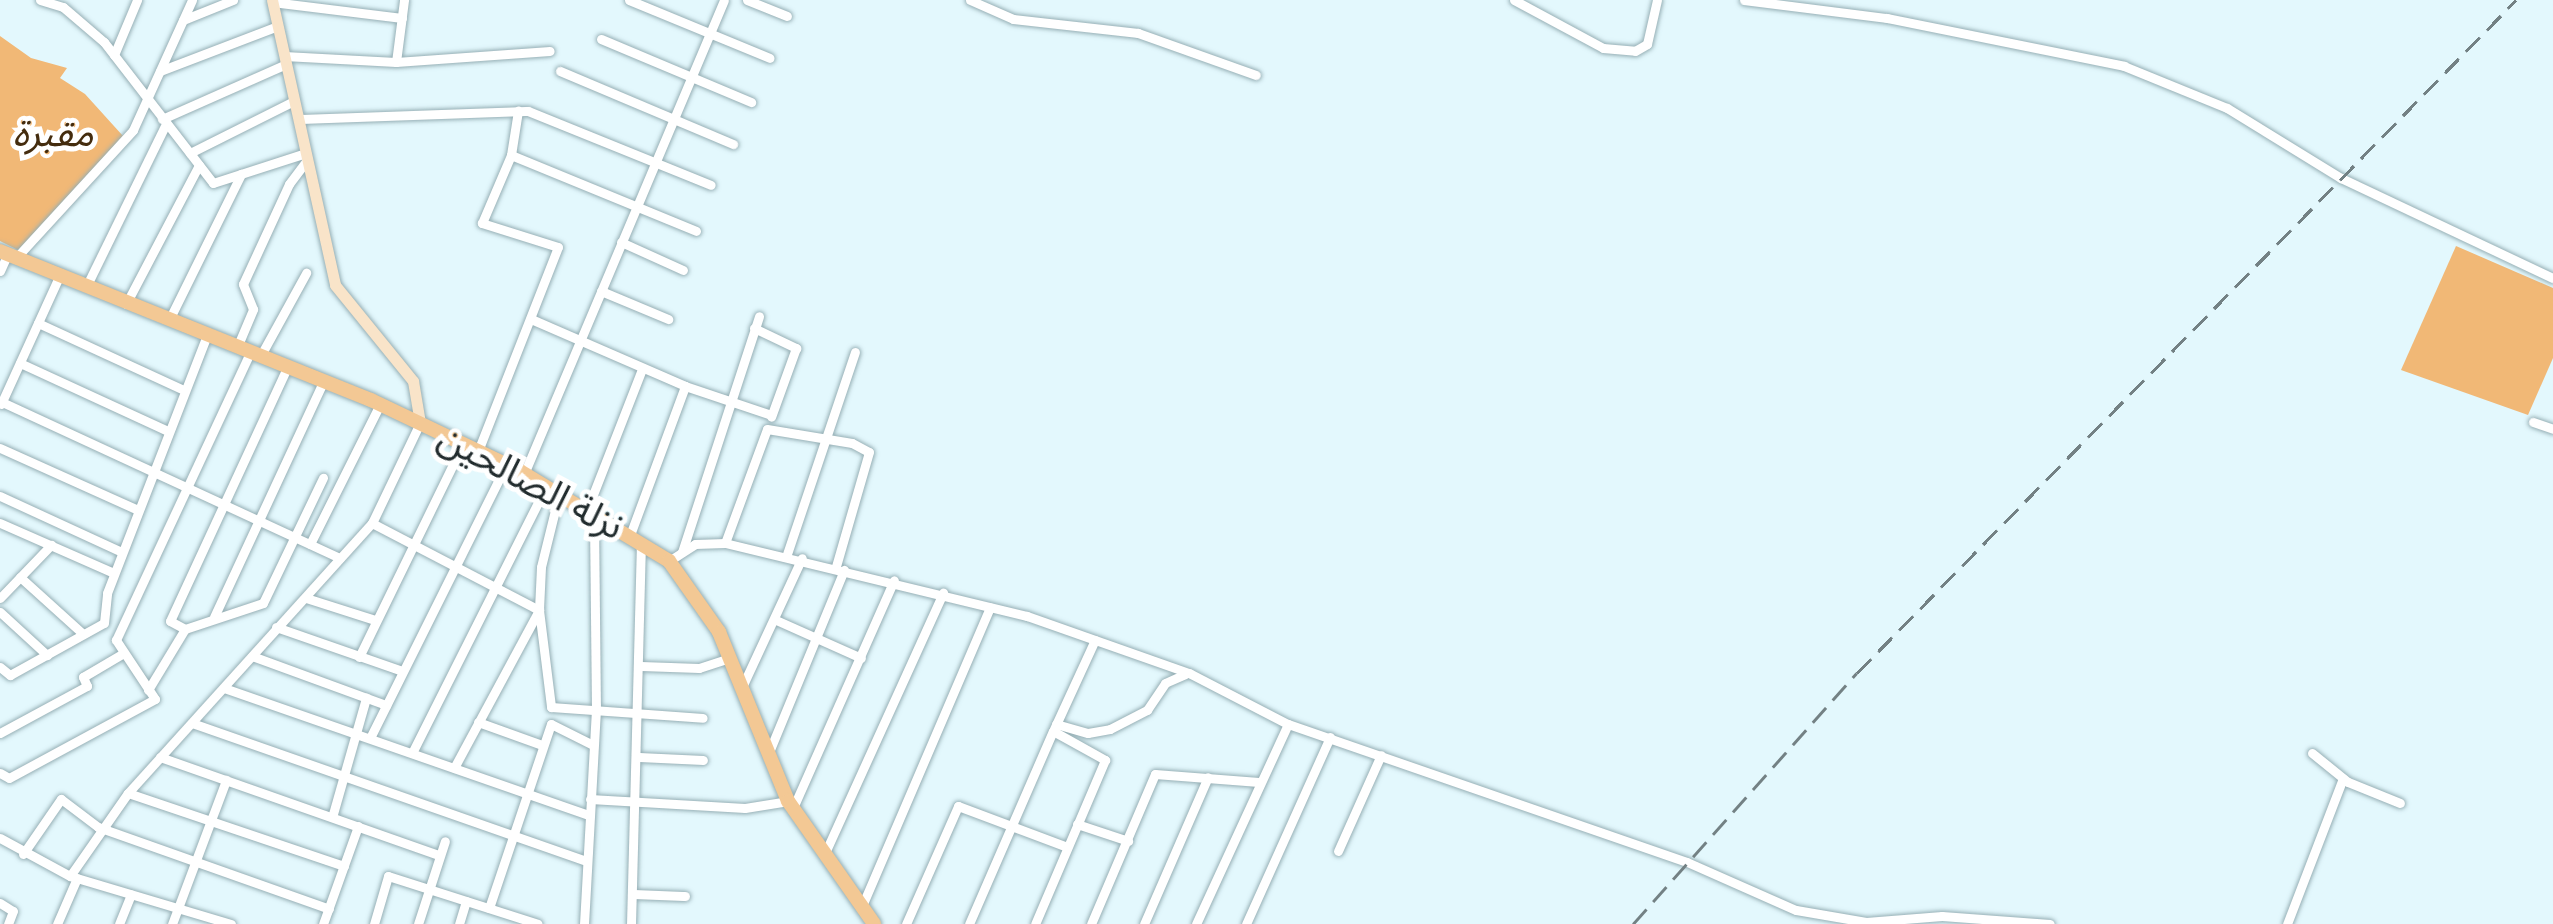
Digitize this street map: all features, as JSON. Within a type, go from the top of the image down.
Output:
[{"type":"main road","name":"نزلة الصالحين","points":[[5,254],[380,404],[524,474],[675,557],[730,658],[791,805],[874,924]]},
{"type":"street","points":[[40,0],[65,4],[114,55],[213,182],[306,157]]},
{"type":"street","points":[[114,55],[137,0]]},
{"type":"street","points":[[0,272],[5,254],[133,130],[192,0]]},
{"type":"street","points":[[184,20],[233,0]]},
{"type":"street","points":[[396,62],[404,0]]},
{"type":"street","points":[[629,0],[770,58]]},
{"type":"street","points":[[524,474],[724,0]]},
{"type":"street","points":[[747,0],[774,5],[787,16]]},
{"type":"street","points":[[970,0],[1013,19],[1148,36],[1256,75]]},
{"type":"street","points":[[1514,0],[1603,48],[1635,51],[1646,44],[1657,0]]},
{"type":"street","points":[[1744,0],[1887,18],[2124,66],[2227,108],[2341,178],[2553,278]]},
{"type":"street","points":[[57,924],[98,827],[372,523],[420,423],[413,381],[335,285],[272,1],[402,18]]},
{"type":"street","points":[[160,71],[278,26]]},
{"type":"street","points":[[601,39],[752,102]]},
{"type":"street","points":[[86,288],[164,121],[285,60],[396,62],[550,52]]},
{"type":"street","points":[[560,71],[733,144]]},
{"type":"street","points":[[190,153],[294,101]]},
{"type":"street","points":[[298,118],[518,111],[711,185]]},
{"type":"street","points":[[478,451],[558,247],[482,223],[512,155],[518,111]]},
{"type":"street","points":[[512,155],[696,231]]},
{"type":"street","points":[[250,351],[253,306],[243,284],[289,184],[306,157]]},
{"type":"street","points":[[126,304],[200,165]]},
{"type":"street","points":[[169,320],[242,174]]},
{"type":"street","points":[[621,242],[684,270]]},
{"type":"street","points":[[0,773],[9,778],[155,699],[116,640],[250,351],[306,273]]},
{"type":"street","points":[[58,277],[1,404],[340,558]]},
{"type":"street","points":[[601,291],[668,319]]},
{"type":"street","points":[[675,557],[759,316]]},
{"type":"street","points":[[531,320],[685,386],[772,414]]},
{"type":"street","points":[[38,323],[184,390]]},
{"type":"street","points":[[725,544],[796,348],[754,328]]},
{"type":"street","points":[[0,667],[10,675],[104,623],[114,573],[206,335]]},
{"type":"street","points":[[787,554],[855,352]]},
{"type":"street","points":[[20,363],[168,431]]},
{"type":"street","points":[[185,629],[170,621],[288,366]]},
{"type":"street","points":[[584,924],[596,711],[591,512],[642,368]]},
{"type":"street","points":[[214,617],[324,380]]},
{"type":"street","points":[[630,924],[641,714],[635,538],[685,386]]},
{"type":"street","points":[[310,544],[380,404]]},
{"type":"street","points":[[2533,422],[2553,429]]},
{"type":"street","points":[[766,429],[824,438],[870,452],[840,568],[768,755]]},
{"type":"street","points":[[358,657],[463,444]]},
{"type":"street","points":[[0,448],[138,510]]},
{"type":"street","points":[[370,738],[506,465]]},
{"type":"street","points":[[148,690],[185,629],[263,603],[323,478]]},
{"type":"street","points":[[412,753],[497,588],[553,490]]},
{"type":"street","points":[[553,490],[538,610],[550,707],[703,718]]},
{"type":"street","points":[[0,496],[122,552]]},
{"type":"street","points":[[0,523],[114,573]]},
{"type":"street","points":[[372,523],[538,610]]},
{"type":"street","points":[[675,557],[725,544],[787,554],[943,593],[1095,640],[1189,673],[1288,724],[1687,862],[1796,910],[1866,922],[1942,916],[2050,924]]},
{"type":"street","points":[[0,598],[51,545]]},
{"type":"street","points":[[742,687],[802,558]]},
{"type":"street","points":[[20,577],[84,634]]},
{"type":"street","points":[[590,799],[745,808],[791,805],[894,580]]},
{"type":"street","points":[[824,853],[943,593]]},
{"type":"street","points":[[306,598],[375,620]]},
{"type":"street","points":[[862,906],[990,607]]},
{"type":"street","points":[[454,768],[538,610]]},
{"type":"street","points":[[0,612],[46,655]]},
{"type":"street","points":[[776,620],[861,658]]},
{"type":"street","points":[[276,627],[402,671]]},
{"type":"street","points":[[969,924],[1095,640]]},
{"type":"street","points":[[1,730],[87,686],[83,677],[122,654]]},
{"type":"street","points":[[252,656],[386,705]]},
{"type":"street","points":[[641,666],[699,668],[730,658]]},
{"type":"street","points":[[1054,728],[1088,732],[1110,729],[1147,710],[1174,677],[1189,673]]},
{"type":"street","points":[[224,688],[588,815]]},
{"type":"street","points":[[333,814],[366,698]]},
{"type":"street","points":[[478,722],[542,745]]},
{"type":"street","points":[[192,723],[586,861]]},
{"type":"street","points":[[489,908],[523,792],[551,724],[594,744]]},
{"type":"street","points":[[1196,924],[1288,724]]},
{"type":"street","points":[[1035,924],[1104,756],[1054,728]]},
{"type":"street","points":[[1246,924],[1330,737]]},
{"type":"street","points":[[2312,754],[2343,778],[2400,803]]},
{"type":"street","points":[[1338,850],[1381,755]]},
{"type":"street","points":[[160,757],[333,814],[438,855]]},
{"type":"street","points":[[638,757],[703,760]]},
{"type":"street","points":[[1091,924],[1155,774],[1259,782]]},
{"type":"street","points":[[1144,924],[1208,777]]},
{"type":"street","points":[[2287,924],[2343,778]]},
{"type":"street","points":[[172,924],[226,780]]},
{"type":"street","points":[[128,792],[344,866]]},
{"type":"street","points":[[24,854],[61,799],[98,827],[329,909]]},
{"type":"street","points":[[906,924],[958,806],[1066,846]]},
{"type":"street","points":[[1076,824],[1128,841]]},
{"type":"street","points":[[323,924],[358,826]]},
{"type":"street","points":[[0,838],[74,877],[232,924]]},
{"type":"street","points":[[418,924],[445,842]]},
{"type":"street","points":[[374,924],[388,876],[538,924]]},
{"type":"street","points":[[119,924],[130,894]]},
{"type":"street","points":[[632,894],[685,896]]},
{"type":"street","points":[[459,924],[466,901]]},
{"type":"street","points":[[0,903],[13,911],[8,924]]},
{"type":"green space","name":"مقبرة","points":[[0,36],[31,58],[67,68],[60,78],[85,94],[123,136],[18,250],[0,241]]},
{"type":"green space","points":[[2456,246],[2553,288],[2553,358],[2528,415],[2401,370]]},
{"type":"railway","points":[[1633,924],[1857,673],[2516,0]]}]
